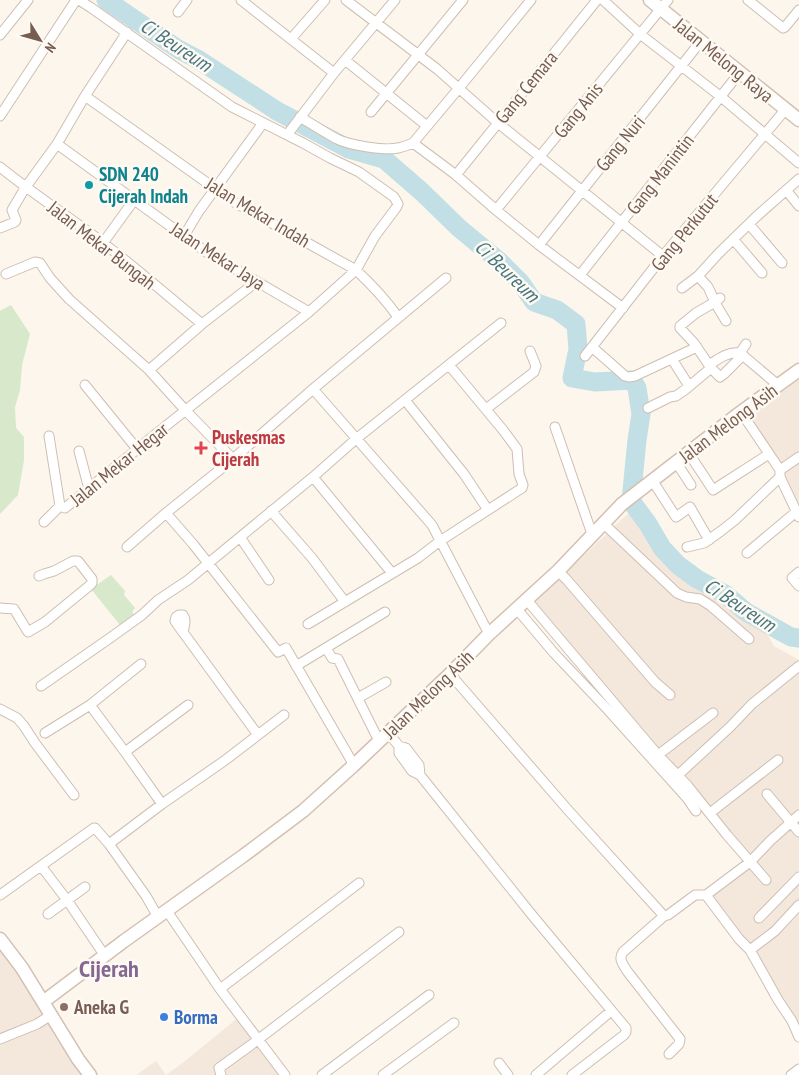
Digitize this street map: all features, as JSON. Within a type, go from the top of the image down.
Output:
[{"type":"main road","name":"Jalan Melong Raya","points":[[650,0],[664,4],[701,41],[799,120]]},
{"type":"main road","name":"Jalan Melong Asih","points":[[43,1002],[303,811],[450,674],[516,608],[558,571],[622,504],[688,452],[799,370]]},
{"type":"main road","points":[[0,939],[22,968],[78,1059],[90,1075]]},
{"type":"street","points":[[0,35],[28,0]]},
{"type":"street","points":[[0,116],[78,0],[127,32],[232,107],[288,133],[334,73],[395,0]]},
{"type":"street","points":[[178,12],[187,0]]},
{"type":"street","points":[[242,0],[334,73]]},
{"type":"street","points":[[252,8],[259,0]]},
{"type":"street","points":[[291,39],[325,0]]},
{"type":"street","points":[[346,0],[437,69],[498,123],[663,256]]},
{"type":"street","points":[[371,112],[463,0]]},
{"type":"street","points":[[299,117],[348,143],[384,149],[397,148],[413,143],[531,0]]},
{"type":"street","name":"Gang Cemara","points":[[456,175],[597,0]]},
{"type":"street","points":[[603,0],[640,34],[720,96],[799,163]]},
{"type":"street","points":[[748,0],[783,28],[799,10]]},
{"type":"street","name":"Gang Anis","points":[[496,210],[664,4]]},
{"type":"street","points":[[0,228],[15,222],[12,210],[25,188],[57,144],[127,32]]},
{"type":"street","name":"Gang Nuri","points":[[539,244],[701,41]]},
{"type":"street","points":[[345,60],[427,126]]},
{"type":"street","name":"Gang Manintin","points":[[580,275],[740,72]]},
{"type":"street","name":"Jalan Mekar Indah","points":[[86,96],[234,202],[356,270],[390,305],[398,318]]},
{"type":"street","name":"Gang Perkutut","points":[[585,356],[663,256],[785,110]]},
{"type":"street","points":[[184,236],[215,188],[263,123]]},
{"type":"street","name":"Jalan Mekar Hegar","points":[[48,436],[60,506],[67,508],[137,449],[309,312],[356,270],[398,204],[394,197],[359,172],[330,158],[288,133]]},
{"type":"street","points":[[413,143],[456,175],[539,244],[623,308]]},
{"type":"street","name":"Jalan Mekar Jaya","points":[[57,144],[206,252],[309,312]]},
{"type":"street","name":"Jalan Mekar Bungah","points":[[0,167],[25,188],[66,215],[103,243],[202,324]]},
{"type":"street","points":[[682,288],[698,276],[733,239],[799,179]]},
{"type":"street","points":[[786,190],[799,206]]},
{"type":"street","points":[[103,243],[134,200]]},
{"type":"street","points":[[749,224],[782,263]]},
{"type":"street","points":[[733,239],[762,273]]},
{"type":"street","points":[[6,274],[35,262],[40,263],[50,278],[69,299],[149,370],[233,459]]},
{"type":"street","points":[[698,276],[718,300],[717,306],[726,321]]},
{"type":"street","points":[[127,547],[446,278]]},
{"type":"street","points":[[149,370],[202,324],[256,282]]},
{"type":"street","points":[[718,300],[696,313],[679,327],[697,347],[719,377],[741,354],[746,344]]},
{"type":"street","points":[[41,686],[188,580],[356,439],[501,324]]},
{"type":"street","points":[[592,347],[625,376],[630,378],[697,347]]},
{"type":"street","points":[[486,409],[534,372],[536,366],[530,351]]},
{"type":"street","points":[[648,408],[676,396],[719,358],[734,352],[741,354],[778,385]]},
{"type":"street","points":[[672,359],[689,386]]},
{"type":"street","points":[[308,624],[418,558],[440,541],[520,491],[523,485],[519,474],[517,449],[449,365]]},
{"type":"street","points":[[85,385],[137,449]]},
{"type":"street","points":[[313,389],[432,525],[489,634]]},
{"type":"street","points":[[405,400],[464,474],[488,510]]},
{"type":"street","points":[[741,412],[769,454],[798,515],[747,553]]},
{"type":"street","points":[[555,427],[592,534]]},
{"type":"street","points":[[79,451],[89,489]]},
{"type":"street","points":[[688,452],[713,490],[769,454]]},
{"type":"street","points":[[688,547],[704,543],[735,520],[799,457]]},
{"type":"street","points":[[676,462],[691,485]]},
{"type":"street","points":[[313,477],[392,573]]},
{"type":"street","points":[[652,480],[676,517],[690,507],[709,540]]},
{"type":"street","points":[[44,522],[60,506]]},
{"type":"street","points":[[271,511],[312,558],[345,602]]},
{"type":"street","points":[[166,513],[193,544],[278,652],[286,648],[353,766]]},
{"type":"street","points":[[603,523],[677,593],[686,597],[700,599],[711,606],[749,639]]},
{"type":"street","points":[[240,537],[269,580]]},
{"type":"street","points":[[0,608],[14,609],[28,632],[45,622],[92,583],[92,579],[78,561],[54,572],[39,576]]},
{"type":"street","points":[[558,571],[655,682],[670,695]]},
{"type":"street","points":[[799,572],[792,578],[799,586]]},
{"type":"street","points":[[526,599],[658,755],[687,785],[727,836],[766,880]]},
{"type":"street","points":[[516,608],[554,653],[687,798],[696,811]]},
{"type":"street","points":[[296,666],[385,612]]},
{"type":"street","points":[[182,632],[258,735]]},
{"type":"street","points":[[326,648],[332,658],[338,659],[358,698],[383,737],[399,746],[399,753],[412,772],[420,775],[532,915],[626,1028],[624,1035],[572,1075]]},
{"type":"street","points":[[45,733],[90,705],[140,664]]},
{"type":"street","points":[[677,776],[752,704],[799,666]]},
{"type":"street","points":[[450,674],[568,810],[664,916]]},
{"type":"street","points":[[358,698],[386,682]]},
{"type":"street","points":[[90,705],[162,804]]},
{"type":"street","points":[[125,752],[188,705]]},
{"type":"street","points":[[0,709],[17,718],[24,726],[74,795]]},
{"type":"street","points":[[658,755],[712,714]]},
{"type":"street","points":[[109,844],[284,716]]},
{"type":"street","points":[[710,813],[778,760]]},
{"type":"street","points":[[767,794],[799,832]]},
{"type":"street","points":[[706,896],[750,862],[799,815]]},
{"type":"street","points":[[0,895],[96,828],[285,1075]]},
{"type":"street","points":[[41,866],[105,956]]},
{"type":"street","points":[[758,918],[799,877]]},
{"type":"street","points":[[220,989],[359,883]]},
{"type":"street","points":[[48,914],[85,887]]},
{"type":"street","points":[[669,1054],[679,1044],[680,1040],[627,971],[620,955],[664,916],[694,895],[700,894],[706,896],[739,939],[750,950],[792,1021],[799,1037]]},
{"type":"street","points":[[750,950],[775,930],[799,905]]},
{"type":"street","points":[[220,1072],[258,1039],[399,932]]},
{"type":"street","points":[[322,1075],[429,995]]},
{"type":"street","points":[[536,1075],[611,1011]]},
{"type":"street","points":[[0,1039],[37,1024],[51,1015]]},
{"type":"street","points":[[383,1075],[454,1023]]},
{"type":"street","points":[[499,1063],[508,1075]]},
{"type":"street","points":[[791,1075],[799,1069]]},
{"type":"shaded area","points":[[799,378],[799,508],[750,415]]},
{"type":"shaded area","points":[[635,507],[678,569],[689,578],[715,591],[766,632],[774,646],[799,660],[799,1034],[744,941],[709,897],[751,864],[531,605]]},
{"type":"shaded area","points":[[0,951],[26,985],[55,1037],[82,1075],[0,1075]]},
{"type":"shaded area","points":[[239,1017],[282,1075],[166,1075]]},
{"type":"shaded area","points":[[156,1061],[166,1075],[136,1075]]},
{"type":"green space","points":[[11,305],[30,334],[22,365],[20,390],[15,407],[16,428],[24,437],[24,460],[18,495],[0,514],[0,311]]},
{"type":"green space","points":[[111,575],[125,591],[124,595],[135,608],[132,612],[134,614],[120,625],[91,589]]},
{"type":"waterway","name":"Ci Beureum","points":[[106,0],[178,49],[199,60],[277,111],[349,149],[384,159],[459,228],[499,261],[521,283],[534,302],[557,310],[576,324],[578,349],[572,378],[595,382],[632,380],[637,388],[641,414],[631,501],[648,524],[662,548],[678,565],[697,579],[725,594],[746,612],[791,637],[799,638]]},
{"type":"place","name":"SDN 240 Cijerah Indah","points":[[89,185]]},
{"type":"place","name":"Puskesmas Cijerah","points":[[201,448]]},
{"type":"place","name":"Aneka G","points":[[64,1007]]},
{"type":"place","name":"Borma","points":[[164,1017]]},
{"type":"district","name":"Cijerah","points":[[109,968]]}]
